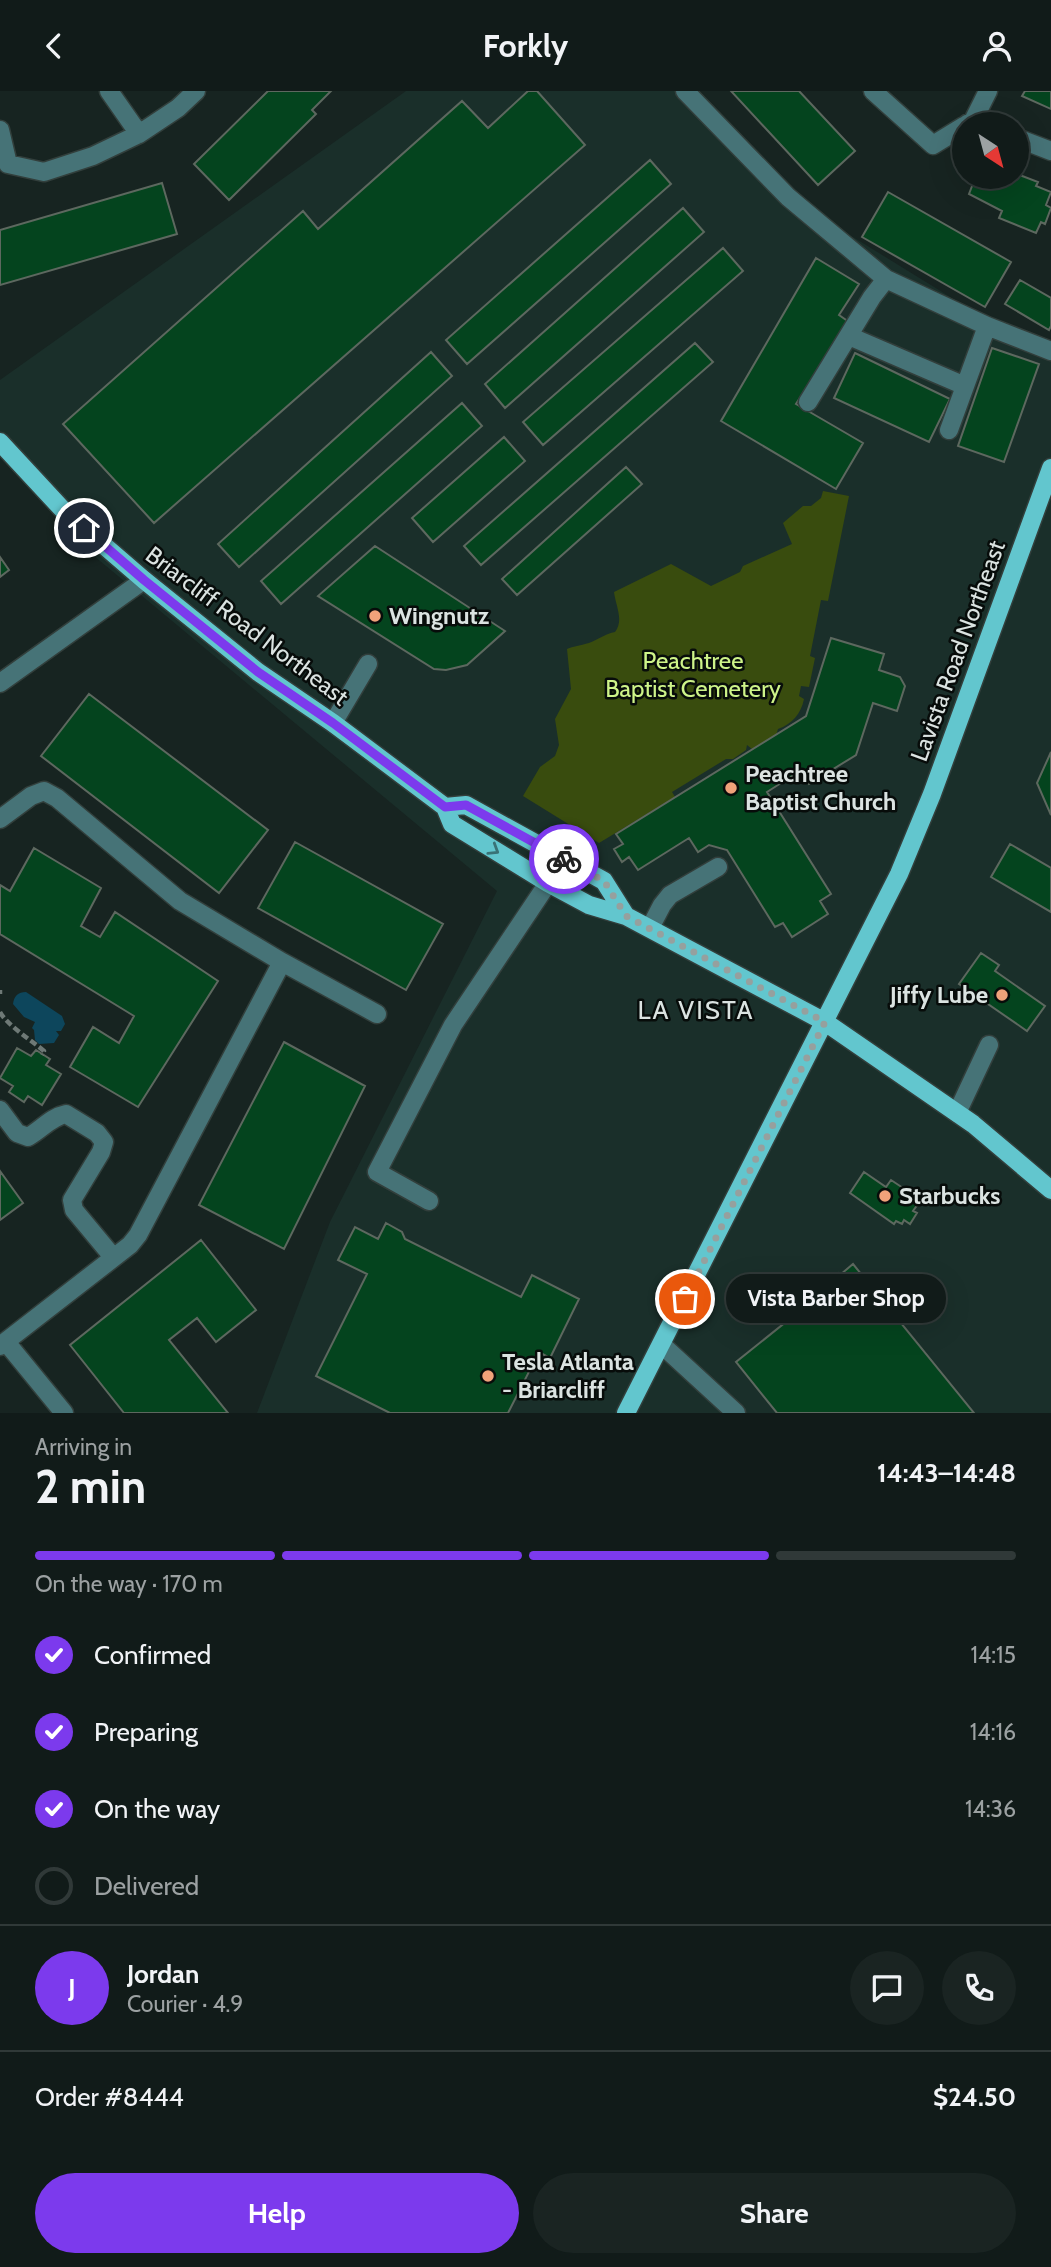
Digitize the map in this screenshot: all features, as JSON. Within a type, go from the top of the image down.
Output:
[{"type":"main road","name":"Briarcliff Road Northeast","points":[[0,442],[64,510],[144,580],[258,672],[333,723],[445,807],[452,824],[589,905],[626,916],[825,1022],[957,1113],[1051,1190]]},
{"type":"main road","name":"Lavista Road Northeast","points":[[628,1412],[899,874],[932,794],[1051,468]]},
{"type":"main road","name":"Briarcliff Road Northeast","points":[[445,807],[466,805],[604,881],[626,916]]},
{"type":"street","points":[[109,91],[138,134]]},
{"type":"street","points":[[0,130],[8,164],[44,172],[93,156],[138,134],[177,108],[196,91]]},
{"type":"street","points":[[685,91],[788,197],[886,279],[987,326],[1051,351]]},
{"type":"street","points":[[873,91],[933,145],[952,134]]},
{"type":"street","points":[[977,112],[988,91]]},
{"type":"street","points":[[1029,143],[1051,151]]},
{"type":"street","points":[[808,402],[886,279]]},
{"type":"street","points":[[949,430],[987,326]]},
{"type":"street","points":[[849,336],[965,386]]},
{"type":"street","points":[[0,683],[144,580]]},
{"type":"street","points":[[333,723],[368,664]]},
{"type":"street","points":[[0,819],[31,796],[44,791],[57,798],[180,901],[282,962],[377,1014]]},
{"type":"street","points":[[649,928],[670,895],[718,867]]},
{"type":"street","points":[[429,1201],[377,1171],[453,1025],[548,883]]},
{"type":"street","points":[[64,1413],[3,1344],[138,1235],[282,962]]},
{"type":"street","points":[[957,1113],[989,1045]]},
{"type":"street","points":[[0,1110],[17,1133],[28,1137],[55,1116],[66,1114],[97,1133],[104,1142],[101,1152],[72,1200],[74,1210],[113,1257]]},
{"type":"street","points":[[662,1345],[736,1413]]},
{"type":"path","points":[[0,1012],[8,1023],[44,1051],[42,1055]]},
{"type":"shaded area","points":[[406,91],[684,91],[788,197],[1051,359],[1051,1413],[257,1413],[330,1222],[497,891],[88,551],[0,442],[0,380]]},
{"type":"green space","name":"Peachtree Baptist Cemetery","points":[[823,491],[849,496],[828,601],[821,600],[810,656],[815,658],[809,687],[801,686],[799,696],[804,699],[795,718],[778,729],[776,735],[752,749],[747,745],[746,750],[733,759],[726,759],[672,792],[675,797],[599,843],[523,796],[540,767],[555,756],[559,745],[555,719],[571,689],[567,649],[615,632],[619,618],[614,592],[671,564],[711,586],[740,572],[743,566],[792,544],[783,523],[803,506],[811,506],[821,498]]},
{"type":"water","points":[[26,992],[62,1016],[65,1024],[61,1031],[56,1031],[59,1035],[54,1043],[39,1044],[32,1028],[35,1022],[24,1017],[13,1004],[17,995]]},
{"type":"building","points":[[268,91],[331,91],[312,110],[316,114],[229,200],[194,164]]},
{"type":"building","points":[[528,91],[537,91],[585,145],[154,523],[63,424],[303,211],[318,229],[462,101],[488,128]]},
{"type":"building","points":[[731,91],[799,91],[855,151],[818,185]]},
{"type":"building","points":[[1025,91],[1051,91],[1051,109],[1022,96]]},
{"type":"building","points":[[650,160],[671,184],[467,364],[446,340]]},
{"type":"building","points":[[1029,179],[1038,182],[1036,186],[1051,192],[1046,205],[1051,208],[1045,224],[1041,222],[1036,233],[999,218],[1002,211],[969,194],[971,189],[1029,189]]},
{"type":"building","points":[[162,183],[177,234],[0,285],[0,230]]},
{"type":"building","points":[[888,192],[1011,262],[985,307],[862,237]]},
{"type":"building","points":[[683,208],[704,232],[505,408],[485,384]]},
{"type":"building","points":[[723,248],[743,271],[543,445],[523,422]]},
{"type":"building","points":[[816,258],[859,284],[839,315],[849,322],[796,404],[863,443],[836,489],[721,421]]},
{"type":"building","points":[[1020,280],[1051,298],[1049,330],[1005,304]]},
{"type":"building","points":[[695,343],[713,362],[481,565],[464,546]]},
{"type":"building","points":[[992,348],[1039,364],[1004,462],[958,446]]},
{"type":"building","points":[[431,352],[452,376],[239,567],[218,544]]},
{"type":"building","points":[[855,353],[950,399],[929,442],[834,398]]},
{"type":"building","points":[[462,403],[482,426],[281,604],[261,581]]},
{"type":"building","points":[[504,437],[525,461],[433,542],[412,518]]},
{"type":"building","points":[[626,467],[642,484],[517,595],[502,579]]},
{"type":"building","points":[[375,546],[505,631],[467,665],[446,670],[434,669],[318,596]]},
{"type":"building","points":[[0,557],[9,570],[0,577]]},
{"type":"building","name":"Peachtree Baptist Church","points":[[831,638],[884,654],[879,670],[900,677],[905,686],[897,711],[873,703],[856,755],[809,784],[800,771],[767,792],[831,894],[820,901],[828,914],[792,937],[783,923],[775,927],[727,850],[709,845],[698,852],[689,838],[638,870],[629,857],[622,862],[614,849],[623,844],[616,834],[806,716]]},
{"type":"building","points":[[89,694],[268,830],[219,893],[41,756]]},
{"type":"building","points":[[1051,752],[1051,815],[1037,783]]},
{"type":"building","points":[[295,842],[443,924],[406,990],[258,908]]},
{"type":"building","points":[[1010,844],[1051,868],[1051,912],[991,877]]},
{"type":"building","points":[[34,848],[101,888],[81,926],[100,937],[115,912],[218,981],[138,1107],[70,1067],[93,1027],[119,1043],[134,1016],[0,934],[0,885],[10,891]]},
{"type":"building","name":"Jiffy Lube","points":[[981,953],[999,965],[995,971],[1045,1006],[1027,1031],[959,984]]},
{"type":"building","points":[[284,1042],[365,1086],[284,1249],[199,1205]]},
{"type":"building","points":[[17,1048],[31,1056],[36,1050],[50,1059],[46,1065],[61,1074],[42,1105],[28,1096],[24,1102],[9,1092],[13,1086],[0,1078]]},
{"type":"building","points":[[0,1171],[23,1203],[0,1220]]},
{"type":"building","name":"Starbucks","points":[[864,1172],[886,1187],[891,1180],[921,1200],[913,1211],[917,1213],[910,1224],[904,1220],[902,1224],[896,1221],[894,1224],[850,1193]]},
{"type":"building","points":[[386,1223],[402,1232],[405,1239],[521,1297],[532,1275],[579,1299],[550,1358],[539,1352],[508,1413],[390,1413],[316,1376],[367,1274],[338,1260],[355,1227],[378,1239]]},
{"type":"building","points":[[201,1240],[256,1310],[216,1342],[197,1318],[169,1340],[228,1413],[124,1413],[70,1345]]},
{"type":"building","points":[[853,1264],[974,1413],[777,1413],[736,1362],[817,1297],[813,1292]]},
{"type":"way so far","points":[[564,859],[604,881],[626,916],[825,1022],[685,1299]]},
{"type":"place","name":"Wingnutz","points":[[375,616]]},
{"type":"place","name":"Peachtree Baptist Church","points":[[731,788]]},
{"type":"place","name":"Jiffy Lube","points":[[1002,995]]},
{"type":"place","name":"Starbucks","points":[[885,1196]]},
{"type":"place","name":"Vista Barber Shop","points":[[685,1299]]},
{"type":"place","name":"Tesla Atlanta - Briarcliff","points":[[488,1376]]},
{"type":"district","name":"LA VISTA","points":[[696,1010]]},
{"type":"route","points":[[84,528],[258,672],[333,723],[445,807],[466,805],[564,859]]}]
